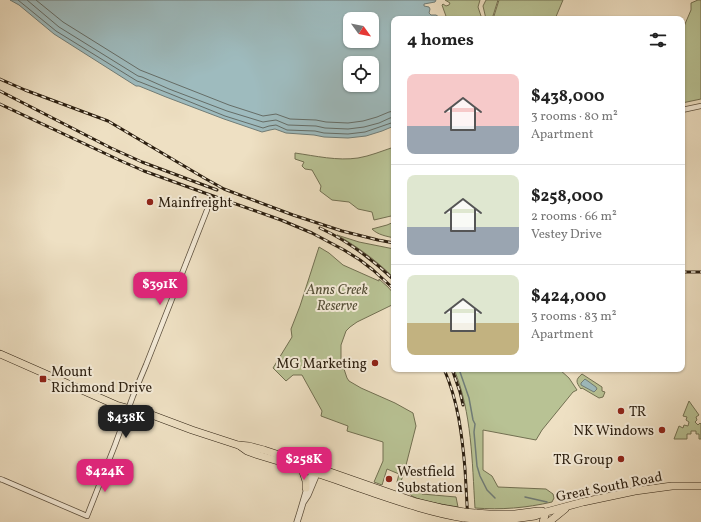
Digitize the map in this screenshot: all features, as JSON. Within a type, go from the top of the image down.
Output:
[{"type":"main road","name":"Great South Road","points":[[0,354],[116,405],[152,415],[238,445],[264,450],[421,509],[446,515],[475,516],[495,520],[530,520],[535,516],[546,512],[583,502],[636,491],[672,486],[701,486]]},
{"type":"main road","name":"Great South Road","points":[[238,445],[247,451],[302,469],[315,470]]},
{"type":"main road","points":[[302,469],[306,481],[306,488]]},
{"type":"main road","points":[[549,522],[567,507]]},
{"type":"main road","name":"Great South Road","points":[[475,516],[538,511],[546,512]]},
{"type":"main road","points":[[543,522],[546,512]]},
{"type":"street","points":[[685,109],[701,106]]},
{"type":"street","points":[[0,479],[87,516],[118,438],[128,408],[207,210]]},
{"type":"street","points":[[304,501],[304,493],[315,470]]},
{"type":"street","points":[[297,522],[304,501],[308,495],[315,470]]},
{"type":"green space","points":[[445,0],[480,0],[478,7],[481,16],[446,16],[442,5],[443,4],[446,6],[450,3]]},
{"type":"green space","points":[[486,0],[498,0],[493,16],[485,16],[483,6]]},
{"type":"green space","points":[[499,0],[563,0],[556,16],[494,16]]},
{"type":"green space","points":[[701,0],[701,99],[685,102],[685,24],[691,10],[691,3]]},
{"type":"green space","points":[[391,148],[391,216],[374,220],[372,212],[358,209],[349,202],[332,200],[320,191],[321,186],[312,170],[305,169],[302,166],[304,162],[295,159],[295,153],[334,159],[350,159],[372,155]]},
{"type":"green space","points":[[391,223],[391,237],[379,234],[372,229]]},
{"type":"green space","points":[[337,235],[359,242],[391,248],[391,275],[381,266],[352,244]]},
{"type":"green space","name":"Anns Creek Reserve","points":[[319,247],[343,265],[379,281],[379,279],[391,290],[391,305],[357,322],[346,331],[341,345],[341,360],[349,381],[413,413],[416,426],[400,484],[397,482],[399,474],[387,469],[382,485],[374,482],[383,461],[383,442],[347,431],[348,426],[321,416],[322,411],[302,375],[293,375],[286,381],[273,368],[292,337],[291,329]]},
{"type":"green space","points":[[455,372],[562,372],[569,378],[577,390],[573,392],[542,430],[536,440],[483,430],[483,470],[492,476],[498,487],[546,489],[553,494],[554,498],[552,502],[514,508],[475,508],[472,455],[468,420]]},
{"type":"green space","points":[[582,374],[602,387],[602,391],[605,392],[603,397],[599,398],[582,388],[581,389],[577,381]]},
{"type":"green space","points":[[689,401],[699,415],[696,417],[697,420],[695,422],[698,425],[700,423],[701,424],[701,439],[699,439],[699,434],[696,434],[696,431],[691,431],[691,434],[687,434],[687,439],[674,439],[679,426],[683,428],[684,425],[688,426],[689,422],[686,420],[687,417],[683,416]]},
{"type":"green space","points":[[409,483],[422,494],[456,497],[458,507],[439,504],[412,496],[409,493]]},
{"type":"water","points":[[10,0],[436,0],[435,2],[424,4],[424,6],[429,7],[429,13],[431,15],[438,16],[391,16],[391,127],[366,136],[348,138],[324,137],[286,133],[275,129],[262,132],[136,86],[54,34],[19,5]]},
{"type":"water","points":[[585,379],[596,387],[597,389],[594,392],[581,385]]},
{"type":"waterway","points":[[460,372],[469,398],[475,424],[474,432],[477,466],[487,490],[495,498]]},
{"type":"waterway","points":[[525,497],[547,502]]},
{"type":"railway","points":[[0,79],[108,121],[224,189],[293,215],[342,231],[391,242]]},
{"type":"railway","points":[[0,91],[111,148],[142,162],[217,190]]},
{"type":"railway","points":[[0,104],[144,171],[281,220],[312,233],[360,260],[391,286]]},
{"type":"railway","points":[[320,228],[359,251],[391,277]]},
{"type":"railway","points":[[685,272],[701,272]]},
{"type":"railway","points":[[445,372],[453,393],[461,430],[468,522]]},
{"type":"railway","points":[[453,372],[463,405]]},
{"type":"place","name":"Mainfreight","points":[[150,202]]},
{"type":"place","name":"MG Marketing","points":[[375,363]]},
{"type":"place","name":"Mount Richmond Drive","points":[[43,379]]},
{"type":"place","name":"TR","points":[[621,411]]},
{"type":"place","name":"NK Windows","points":[[662,430]]},
{"type":"place","name":"TR Group","points":[[621,459]]},
{"type":"place","name":"Westfield Substation","points":[[389,479]]}]
